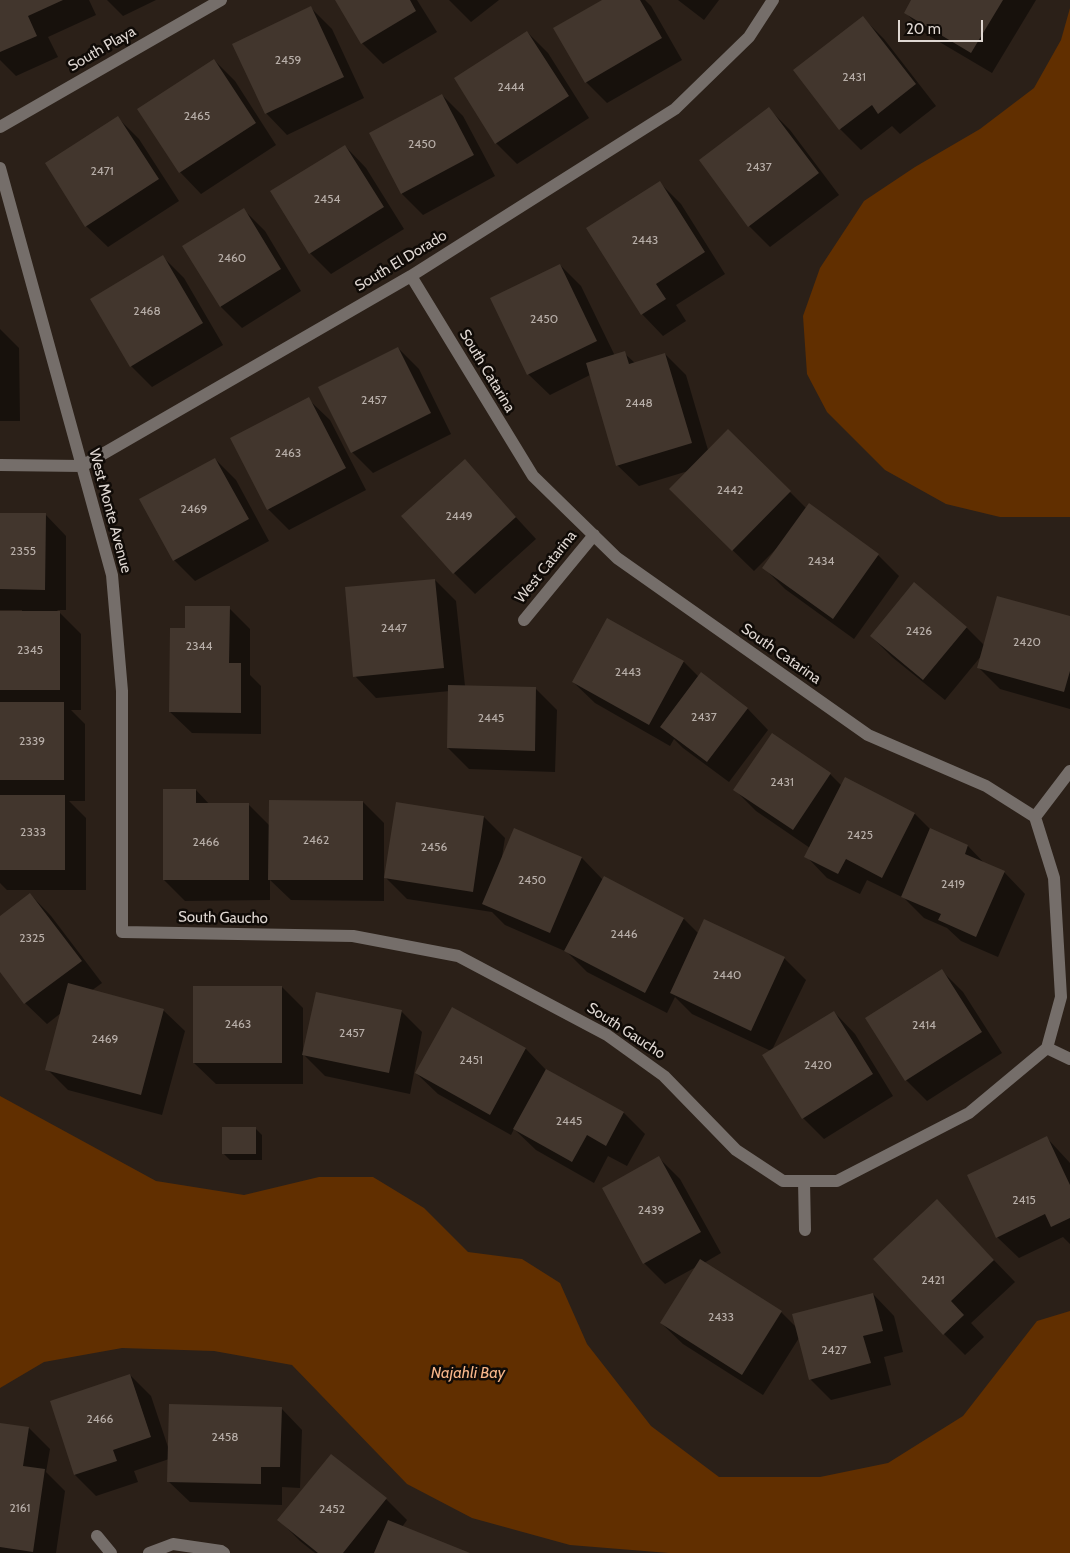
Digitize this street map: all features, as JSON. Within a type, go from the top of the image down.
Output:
[{"type":"street","name":"South Playa","points":[[0,127],[220,0]]},
{"type":"street","name":"South El Dorado","points":[[82,466],[411,276],[675,109],[749,37],[773,0]]},
{"type":"street","name":"West Monte Avenue","points":[[0,168],[112,575],[122,691],[122,932]]},
{"type":"street","name":"South Catarina","points":[[411,276],[533,476],[617,558],[868,735],[986,786],[1035,817]]},
{"type":"street","points":[[0,465],[82,466]]},
{"type":"street","name":"West Catarina","points":[[524,620],[594,535]]},
{"type":"street","points":[[1070,771],[1035,817],[1054,878],[1060,977],[1061,997],[1047,1048],[1070,1060]]},
{"type":"street","name":"South Gaucho","points":[[122,932],[353,936],[458,956],[607,1035],[664,1076],[736,1150],[783,1181],[838,1181],[969,1113],[1047,1048]]},
{"type":"street","points":[[804,1181],[805,1230]]},
{"type":"street","points":[[97,1536],[111,1553]]},
{"type":"street","points":[[149,1553],[173,1544],[224,1553]]},
{"type":"water","points":[[1070,8],[1070,517],[1000,517],[946,504],[885,470],[827,412],[807,374],[803,316],[820,268],[864,201],[915,167],[980,129],[1034,88],[1061,40]]},
{"type":"water","name":"Najahli Bay","points":[[0,1096],[156,1181],[244,1195],[319,1177],[373,1177],[424,1208],[468,1252],[522,1259],[560,1283],[587,1344],[651,1426],[719,1477],[820,1477],[888,1463],[963,1416],[1037,1321],[1070,1311],[1070,1553],[669,1553],[570,1545],[472,1518],[407,1484],[292,1365],[214,1351],[122,1348],[44,1362],[0,1388]]},
{"type":"building","points":[[0,0],[63,0],[28,16],[37,36],[0,52]]},
{"type":"building","points":[[335,0],[410,0],[416,11],[361,44]]},
{"type":"building","points":[[602,0],[640,0],[662,38],[585,83],[553,28]]},
{"type":"building","points":[[911,0],[1003,0],[971,53],[904,13]]},
{"type":"building","points":[[311,6],[344,77],[265,114],[232,44]]},
{"type":"building","points":[[863,16],[916,84],[878,114],[872,105],[839,130],[793,70]]},
{"type":"building","points":[[527,31],[569,96],[495,144],[454,78]]},
{"type":"building","points":[[214,59],[256,123],[179,173],[137,109]]},
{"type":"building","points":[[442,94],[474,155],[401,194],[369,133]]},
{"type":"building","points":[[769,107],[819,173],[748,227],[699,160]]},
{"type":"building","points":[[118,116],[159,179],[85,227],[45,163]]},
{"type":"building","points":[[345,145],[384,207],[309,254],[270,191]]},
{"type":"building","points":[[660,181],[705,252],[656,284],[666,299],[641,315],[586,228]]},
{"type":"building","points":[[244,208],[281,269],[220,307],[182,246]]},
{"type":"building","points":[[163,255],[203,323],[130,367],[90,299]]},
{"type":"building","points":[[560,264],[597,341],[527,375],[490,298]]},
{"type":"building","points":[[398,347],[431,413],[351,453],[318,387]]},
{"type":"building","points":[[625,351],[629,364],[665,353],[692,443],[616,466],[586,363]]},
{"type":"building","points":[[309,397],[346,468],[267,510],[230,438]]},
{"type":"building","points":[[728,429],[791,491],[732,551],[669,489]]},
{"type":"building","points":[[215,458],[249,519],[173,561],[139,499]]},
{"type":"building","points":[[465,459],[516,517],[453,574],[401,516]]},
{"type":"building","points":[[809,503],[879,554],[833,619],[762,568]]},
{"type":"building","points":[[0,513],[46,513],[45,590],[0,589]]},
{"type":"building","points":[[435,579],[444,668],[353,677],[345,587]]},
{"type":"building","points":[[914,582],[967,627],[923,680],[870,636]]},
{"type":"building","points":[[997,596],[1070,616],[1070,671],[1064,692],[977,668]]},
{"type":"building","points":[[185,606],[230,606],[229,663],[241,663],[241,713],[169,712],[170,628],[185,628]]},
{"type":"building","points":[[0,611],[60,611],[60,690],[0,690]]},
{"type":"building","points":[[607,618],[684,661],[649,725],[572,682]]},
{"type":"building","points":[[701,672],[748,708],[707,762],[660,727]]},
{"type":"building","points":[[448,685],[536,687],[535,751],[447,748]]},
{"type":"building","points":[[0,702],[64,702],[64,780],[0,780]]},
{"type":"building","points":[[772,733],[831,773],[793,830],[733,790]]},
{"type":"building","points":[[845,777],[915,813],[882,878],[846,859],[838,874],[804,857]]},
{"type":"building","points":[[163,789],[196,789],[196,803],[249,803],[249,880],[163,880]]},
{"type":"building","points":[[0,795],[65,795],[65,870],[0,870]]},
{"type":"building","points":[[269,800],[363,801],[363,880],[268,880]]},
{"type":"building","points":[[396,802],[484,816],[473,892],[384,878]]},
{"type":"building","points":[[514,828],[582,857],[550,933],[482,904]]},
{"type":"building","points":[[930,828],[968,845],[965,854],[1005,871],[976,937],[938,920],[941,914],[901,897]]},
{"type":"building","points":[[604,876],[684,918],[645,993],[564,951]]},
{"type":"building","points":[[30,893],[82,961],[24,1004],[0,972],[0,916]]},
{"type":"building","points":[[704,919],[785,957],[751,1031],[670,993]]},
{"type":"building","points":[[942,969],[982,1032],[905,1081],[865,1018]]},
{"type":"building","points":[[68,983],[164,1009],[141,1095],[45,1070]]},
{"type":"building","points":[[193,986],[282,986],[282,1063],[193,1063]]},
{"type":"building","points":[[316,992],[402,1010],[389,1073],[302,1055]]},
{"type":"building","points":[[452,1007],[526,1048],[490,1115],[415,1073]]},
{"type":"building","points":[[834,1011],[873,1074],[802,1119],[762,1055]]},
{"type":"building","points":[[546,1069],[624,1112],[606,1146],[587,1135],[572,1162],[513,1129]]},
{"type":"building","points":[[222,1127],[256,1127],[256,1154],[222,1154]]},
{"type":"building","points":[[1047,1136],[1070,1185],[1070,1218],[1051,1227],[1045,1214],[996,1238],[967,1175]]},
{"type":"building","points":[[659,1156],[701,1232],[643,1264],[602,1188]]},
{"type":"building","points":[[937,1199],[994,1260],[951,1301],[964,1315],[943,1335],[873,1259]]},
{"type":"building","points":[[700,1259],[782,1311],[742,1375],[660,1323]]},
{"type":"building","points":[[873,1293],[883,1331],[863,1336],[871,1363],[809,1380],[792,1314]]},
{"type":"building","points":[[130,1374],[151,1437],[113,1450],[117,1461],[74,1475],[50,1401]]},
{"type":"building","points":[[169,1404],[282,1407],[280,1467],[261,1467],[261,1484],[167,1482]]},
{"type":"building","points":[[0,1423],[29,1427],[23,1466],[45,1469],[33,1552],[0,1547]]},
{"type":"building","points":[[331,1454],[387,1498],[343,1553],[318,1553],[277,1520]]},
{"type":"building","points":[[388,1520],[470,1553],[374,1553]]}]
